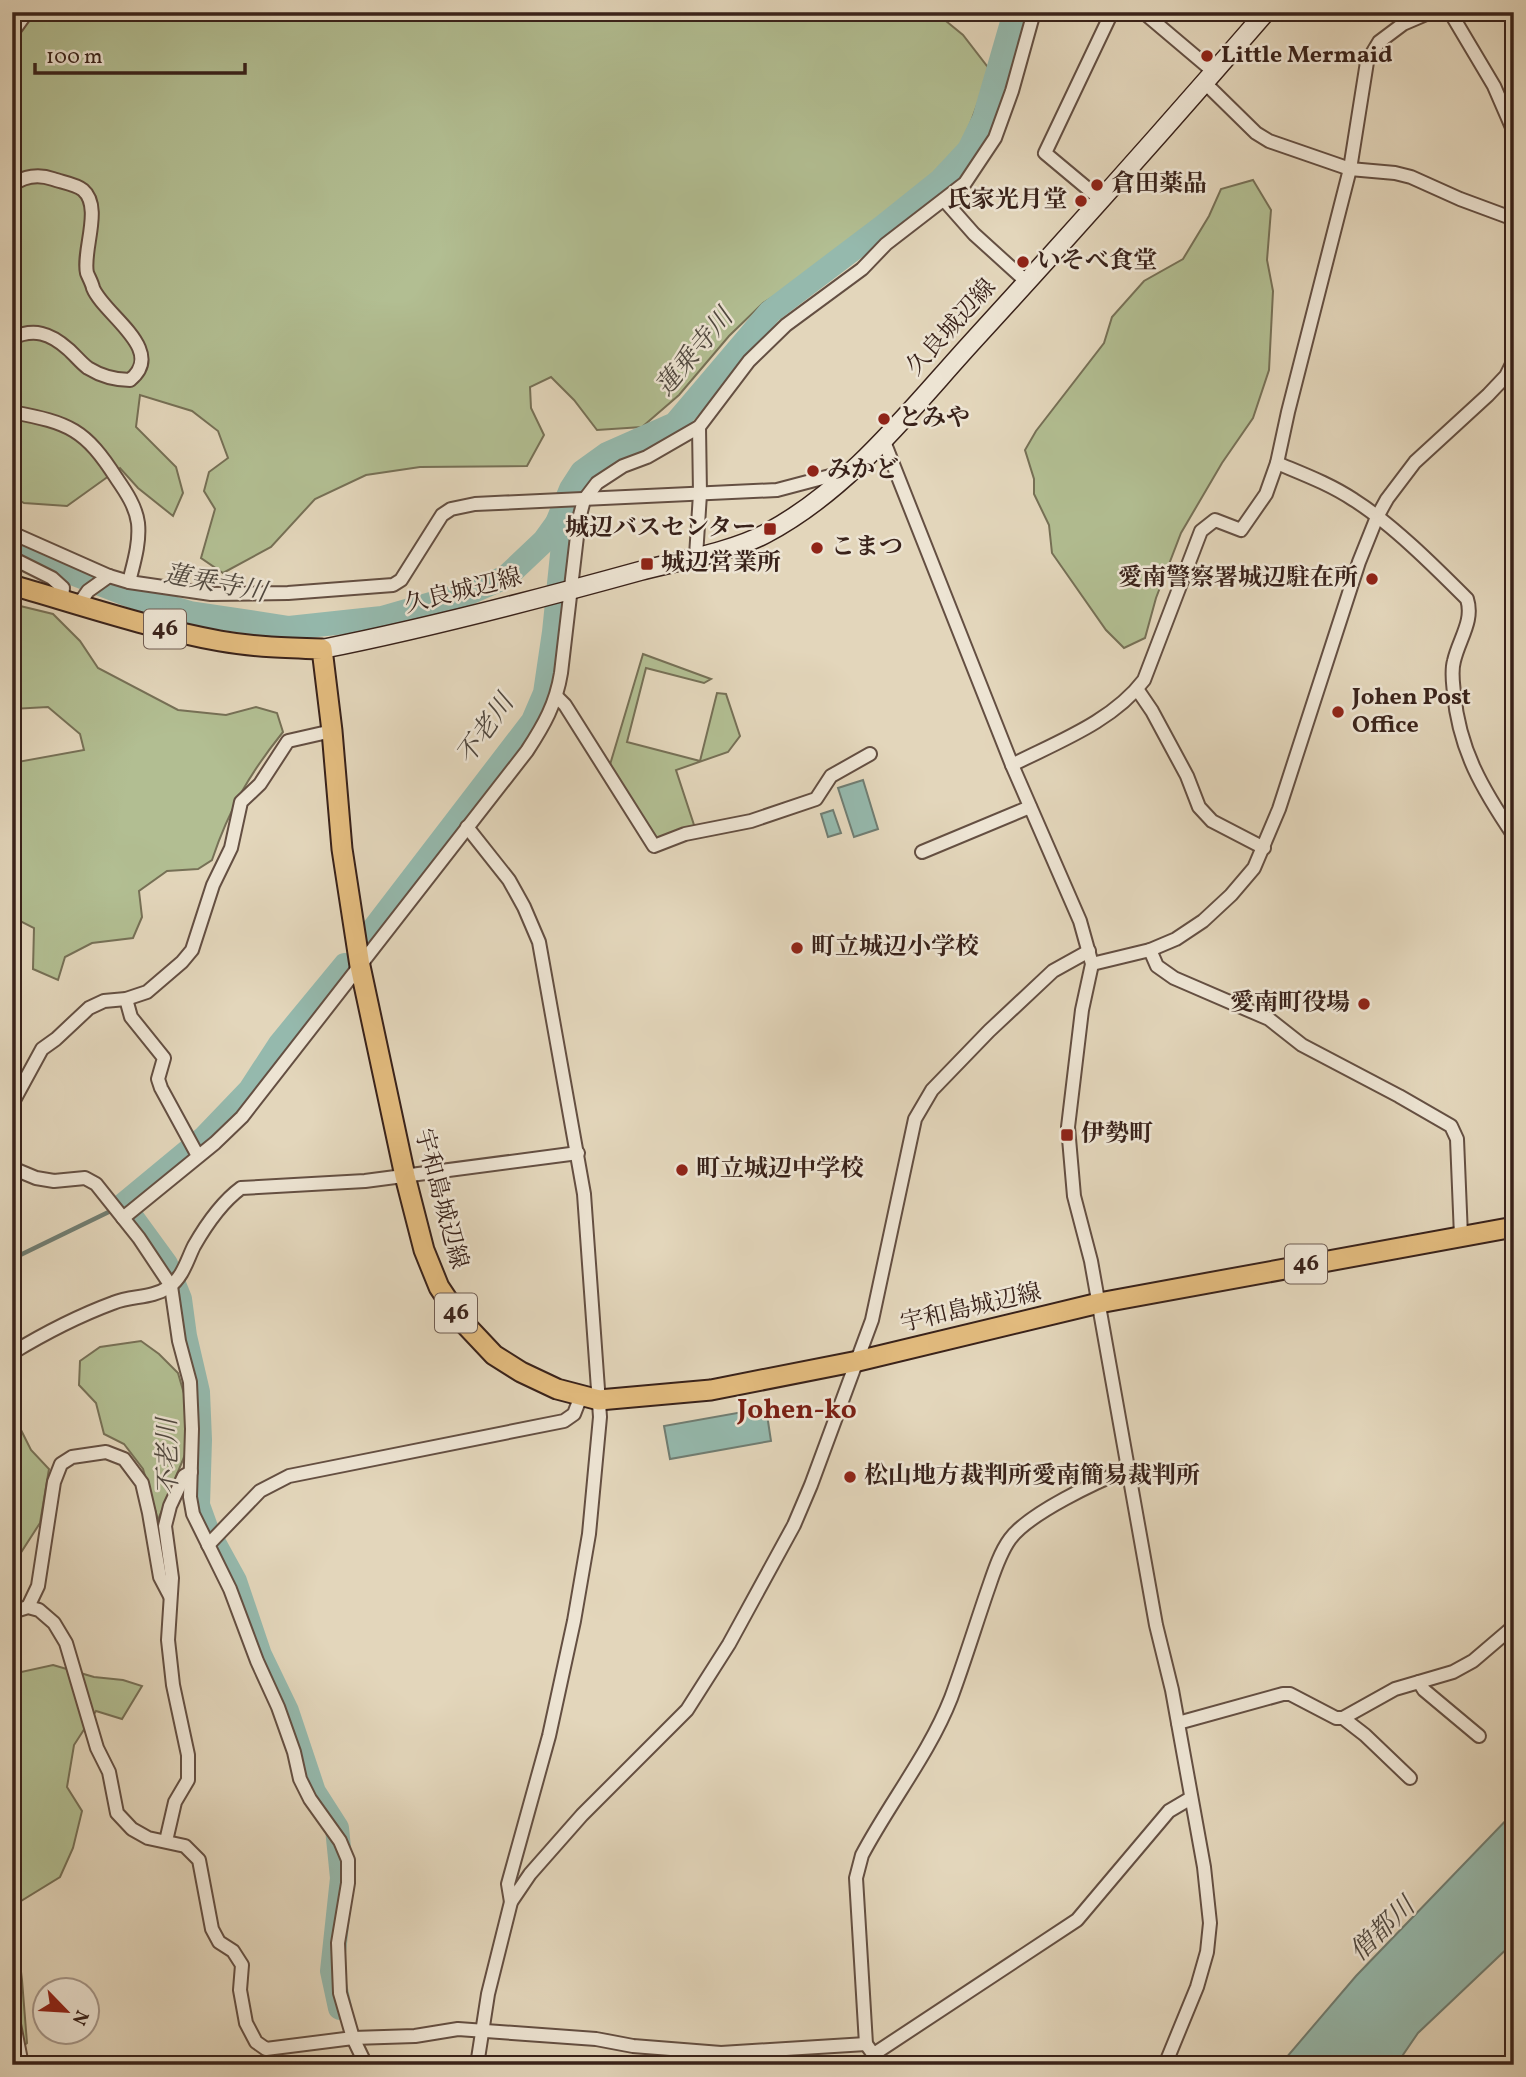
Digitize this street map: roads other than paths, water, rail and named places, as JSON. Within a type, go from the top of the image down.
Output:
[{"type":"main road","name":"久良城辺線","points":[[322,649],[570,591],[696,556],[763,535],[809,508],[883,439],[1027,282],[1266,12]]},
{"type":"main road","name":"46","points":[[12,585],[157,628],[221,641],[277,648],[322,649]]},
{"type":"main road","name":"宇和島城辺線","points":[[322,649],[342,849],[360,966],[405,1176],[424,1250],[439,1287],[461,1320],[494,1355],[557,1389],[590,1398],[710,1390],[858,1361],[1099,1303],[1514,1227]]},
{"type":"street","points":[[12,33],[27,12]]},
{"type":"street","points":[[123,1218],[242,1117],[527,751],[546,722],[557,697],[579,519],[584,500],[597,483],[623,466],[647,457],[699,427],[749,361],[786,325],[862,269],[886,244],[965,183],[995,138],[1012,91],[1034,12]]},
{"type":"street","points":[[1100,199],[1045,153],[1112,12]]},
{"type":"street","points":[[1143,12],[1209,77],[1256,133],[1269,141],[1350,170],[1395,173],[1411,177],[1460,200],[1514,219]]},
{"type":"street","points":[[1012,765],[1094,724],[1137,689],[1144,680],[1201,531],[1216,520],[1241,530],[1266,494],[1277,463],[1287,412],[1350,170],[1367,62],[1379,42],[1402,24],[1431,12]]},
{"type":"street","points":[[1450,12],[1488,76],[1514,132]]},
{"type":"street","points":[[12,184],[30,176],[47,177],[83,190],[92,203],[87,272],[98,298],[138,343],[142,362],[138,374],[131,380],[116,380],[87,368],[66,346],[37,331],[12,338]]},
{"type":"street","points":[[944,200],[974,234],[1027,282]]},
{"type":"street","points":[[510,1902],[530,1874],[582,1815],[687,1710],[705,1684],[794,1525],[872,1320],[915,1119],[924,1101],[989,1031],[1053,971],[1090,957],[1150,950],[1176,939],[1203,921],[1231,895],[1254,868],[1279,809],[1359,562],[1377,517],[1415,462],[1488,395],[1506,376],[1514,360]]},
{"type":"street","points":[[12,412],[48,419],[75,430],[98,450],[130,498],[138,519],[138,544],[129,582]]},
{"type":"street","points":[[696,556],[700,494],[699,427]]},
{"type":"street","points":[[883,439],[1012,765],[1080,921],[1090,957],[1068,1127],[1074,1196],[1091,1261],[1156,1625],[1178,1723],[1204,1867],[1210,1923],[1208,1952],[1197,1987],[1165,2065]]},
{"type":"street","points":[[1277,463],[1324,482],[1354,500],[1377,517],[1467,599],[1470,609],[1468,623],[1453,662],[1456,712],[1470,764],[1514,836]]},
{"type":"street","points":[[12,533],[109,576],[129,582],[211,594],[288,593],[393,585],[401,580],[442,515],[451,509],[475,504],[777,490],[830,476],[842,480]]},
{"type":"street","points":[[12,558],[52,578],[63,588],[70,602],[109,576]]},
{"type":"street","points":[[1137,689],[1152,710],[1187,776],[1199,807],[1212,821],[1264,848]]},
{"type":"street","points":[[557,697],[565,705],[654,846],[685,834],[751,821],[816,799],[831,776],[870,754]]},
{"type":"street","points":[[12,1104],[42,1049],[56,1040],[89,1008],[104,1001],[126,999],[147,992],[182,962],[192,950],[213,885],[231,848],[242,802],[260,784],[288,741],[332,731]]},
{"type":"street","points":[[922,852],[1030,807]]},
{"type":"street","points":[[467,827],[509,880],[539,942],[584,1194],[590,1398],[600,1417],[589,1534],[574,1621],[549,1736],[508,1884],[510,1902],[488,1994],[477,2065]]},
{"type":"street","points":[[1150,950],[1157,966],[1174,978],[1269,1019],[1302,1045],[1451,1126],[1457,1139],[1461,1236]]},
{"type":"street","points":[[126,999],[131,1017],[164,1058],[158,1079],[161,1088],[198,1156]]},
{"type":"street","points":[[12,1353],[48,1331],[115,1302],[129,1297],[154,1296],[171,1286],[179,1278],[195,1245],[216,1214],[229,1197],[241,1188],[405,1176],[578,1153]]},
{"type":"street","points":[[12,1168],[36,1178],[54,1181],[85,1178],[96,1184],[139,1238],[171,1286],[179,1341],[190,1382],[190,1497],[193,1514],[230,1589],[257,1661],[278,1707],[294,1752],[300,1779],[310,1799],[340,1840],[348,1860],[348,1883],[338,1943],[340,1993],[353,2038],[366,2065]]},
{"type":"street","points":[[208,1545],[260,1491],[289,1476],[564,1420],[590,1398]]},
{"type":"street","points":[[28,1607],[38,1586],[54,1482],[61,1464],[72,1457],[106,1452],[124,1459],[142,1483],[160,1577],[170,1597]]},
{"type":"street","points":[[874,2054],[856,1878],[862,1855],[938,1726],[993,1574],[1010,1539],[1023,1525],[1108,1477],[1128,1469]]},
{"type":"street","points":[[166,1841],[175,1802],[188,1780],[188,1755],[173,1685],[168,1640],[172,1578],[165,1526],[170,1506],[184,1476],[191,1472]]},
{"type":"street","points":[[12,1612],[28,1607],[39,1610],[54,1623],[66,1643],[97,1748],[109,1772],[117,1813],[132,1829],[148,1838],[185,1846],[199,1860],[212,1928],[219,1942],[233,1951],[242,1965],[240,1990],[246,2023],[256,2042],[266,2049],[353,2038],[415,2036],[458,2029],[596,2039],[720,2059],[874,2054],[1077,1920],[1169,1811],[1191,1798]]},
{"type":"street","points":[[1178,1723],[1283,1694],[1290,1694],[1336,1718],[1343,1718],[1395,1689],[1453,1672],[1473,1661],[1514,1626]]},
{"type":"street","points":[[1419,1682],[1424,1690],[1479,1736]]},
{"type":"street","points":[[1343,1718],[1410,1778]]},
{"type":"street","points":[[12,2014],[22,2065]]},
{"type":"water","points":[[863,780],[878,829],[854,837],[838,788]]},
{"type":"water","points":[[833,810],[841,833],[828,837],[821,814]]},
{"type":"water","points":[[766,1408],[771,1441],[670,1459],[664,1426]]},
{"type":"water","points":[[1514,1812],[1514,1942],[1418,2033],[1396,2065],[1280,2065],[1356,1976]]},
{"type":"waterway","name":"蓮乗寺川","points":[[12,546],[134,597],[190,613],[289,628],[382,618],[469,593],[506,577],[544,541],[557,523],[571,489],[582,472],[607,454],[675,424],[770,312],[941,180],[969,150],[984,119],[1015,12]]},
{"type":"waterway","name":"不老川","points":[[369,935],[533,721],[545,693],[554,632],[563,545],[557,523]]},
{"type":"waterway","name":"不老川","points":[[340,2008],[332,1971],[342,1878],[337,1828],[314,1792],[287,1711],[260,1655],[235,1581],[207,1530],[198,1505],[198,1392],[185,1336],[180,1299],[166,1264],[123,1205],[204,1138],[250,1090],[280,1044],[345,965]]},
{"type":"waterway","points":[[12,1259],[123,1205]]},
{"type":"place","name":"Little Mermaid","points":[[1207,56]]},
{"type":"place","name":"倉田薬品","points":[[1097,185]]},
{"type":"place","name":"氏家光月堂","points":[[1081,201]]},
{"type":"place","name":"いそべ食堂","points":[[1023,262]]},
{"type":"place","name":"とみや","points":[[884,419]]},
{"type":"place","name":"みかど","points":[[813,471]]},
{"type":"place","name":"城辺バスセンター","points":[[770,529]]},
{"type":"place","name":"こまつ","points":[[817,548]]},
{"type":"place","name":"城辺営業所","points":[[647,564]]},
{"type":"place","name":"愛南警察署城辺駐在所","points":[[1372,579]]},
{"type":"place","name":"Johen Post Office","points":[[1338,712]]},
{"type":"place","name":"町立城辺小学校","points":[[797,948]]},
{"type":"place","name":"愛南町役場","points":[[1364,1004]]},
{"type":"place","name":"伊勢町","points":[[1067,1135]]},
{"type":"place","name":"町立城辺中学校","points":[[682,1170]]},
{"type":"place","name":"松山地方裁判所愛南簡易裁判所","points":[[850,1477]]},
{"type":"district","name":"Johen-ko","points":[[797,1410]]},
{"type":"water label","name":"僧都川","points":[[1383,1930]]}]
